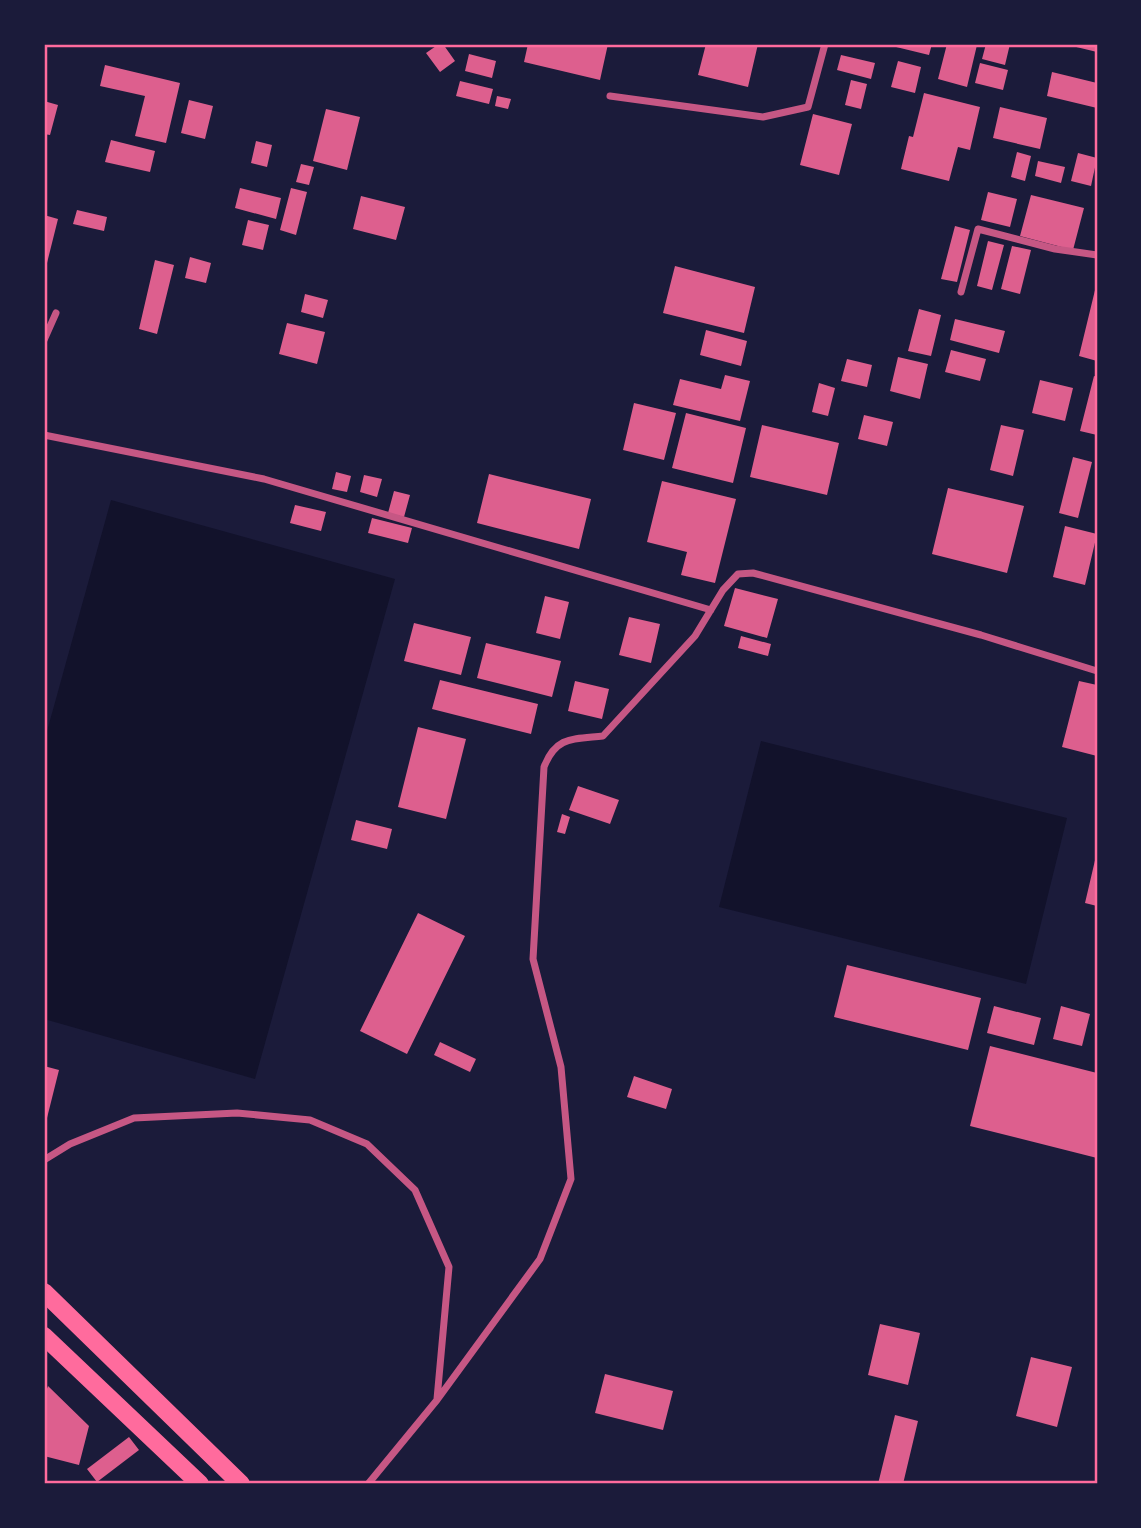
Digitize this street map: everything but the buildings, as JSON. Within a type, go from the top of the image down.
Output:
[{"type":"main road","points":[[44,1292],[241,1484]]},
{"type":"main road","points":[[44,1336],[200,1484]]},
{"type":"street","points":[[610,96],[763,117],[808,107],[825,44]]},
{"type":"street","points":[[961,292],[978,229],[1055,249],[1097,255]]},
{"type":"street","points":[[44,340],[56,313]]},
{"type":"street","points":[[44,435],[264,479],[711,610]]},
{"type":"street","points":[[368,1484],[437,1400],[540,1259],[571,1179],[561,1067],[533,959],[544,767],[549,753],[566,740],[603,736],[695,636],[723,590],[738,574],[753,573],[981,635],[1097,671]]},
{"type":"street","points":[[44,1160],[70,1144],[134,1118],[237,1114],[310,1120],[367,1144],[415,1190],[449,1267],[437,1400]]},
{"type":"shaded area","points":[[111,500],[395,579],[255,1079],[44,1019],[44,742]]},
{"type":"shaded area","points":[[761,741],[1067,818],[1026,984],[719,907]]}]
